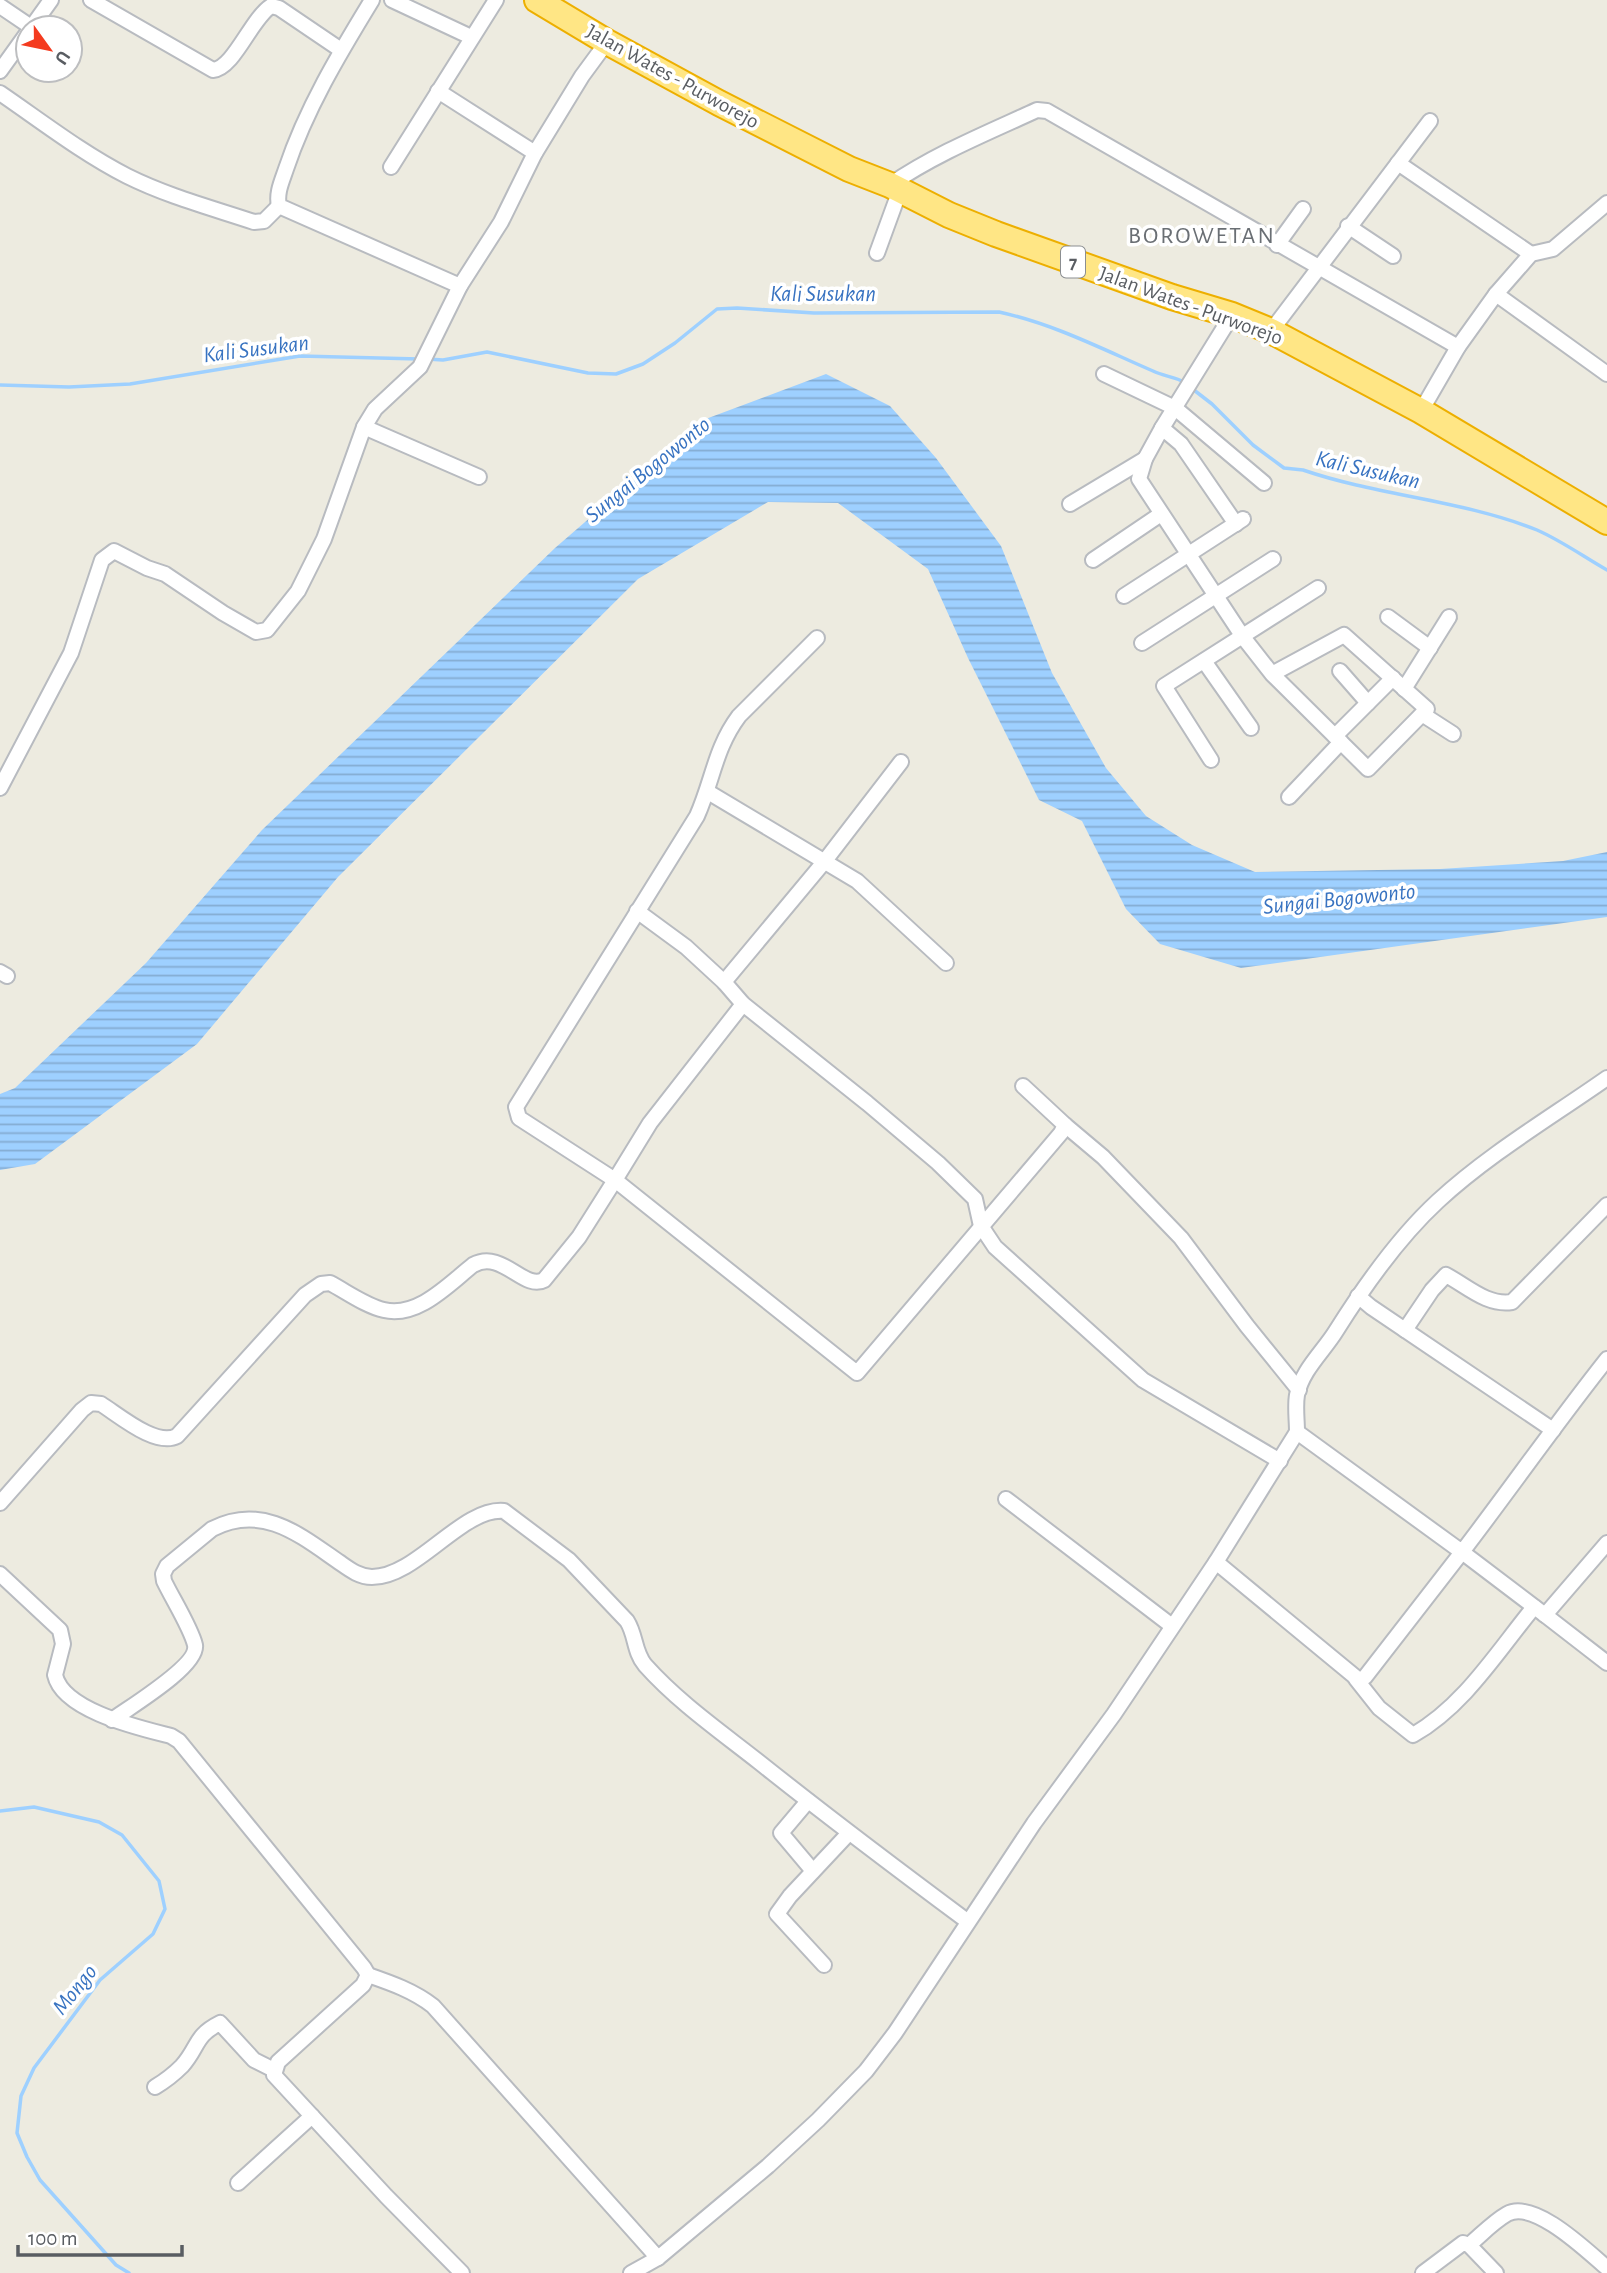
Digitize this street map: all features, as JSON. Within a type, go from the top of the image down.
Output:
[{"type":"highway","name":"Jalan Wates - Purworejo","points":[[537,0],[607,42],[849,169],[996,234],[1172,297],[1232,315],[1271,331],[1421,411],[1607,522]]},
{"type":"street","points":[[91,0],[209,69],[221,69],[225,66],[251,27],[271,6],[279,8],[341,50]]},
{"type":"street","points":[[0,93],[62,136],[126,175],[254,222],[264,221],[279,205],[278,192],[298,131],[341,50],[372,0]]},
{"type":"street","points":[[392,0],[471,37]]},
{"type":"street","points":[[391,167],[496,0]]},
{"type":"street","points":[[0,6],[14,17]]},
{"type":"street","points":[[0,788],[3,772],[71,653],[102,560],[114,551],[165,574],[256,632],[267,629],[298,592],[324,539],[364,427],[374,409],[420,367],[460,286],[501,222],[535,153],[582,76],[607,42]]},
{"type":"street","points":[[0,71],[14,51]]},
{"type":"street","points":[[438,91],[535,153]]},
{"type":"street","points":[[877,254],[895,188],[914,169],[957,146],[1042,109],[1086,131],[1458,347]]},
{"type":"street","points":[[1271,331],[1430,121]]},
{"type":"street","points":[[1398,163],[1531,254]]},
{"type":"street","points":[[1421,411],[1458,347],[1496,294],[1531,254],[1553,249],[1607,203]]},
{"type":"street","points":[[279,205],[460,286]]},
{"type":"street","points":[[1277,244],[1303,209]]},
{"type":"street","points":[[1348,226],[1393,256]]},
{"type":"street","points":[[1496,294],[1607,374]]},
{"type":"street","points":[[1232,315],[1162,428],[1145,458],[1139,479],[1243,637],[1272,674],[1368,768],[1427,709],[1343,635],[1272,674]]},
{"type":"street","points":[[1104,374],[1175,408],[1264,483]]},
{"type":"street","points":[[364,427],[479,477]]},
{"type":"street","points":[[1124,596],[1240,522],[1181,444],[1162,428]]},
{"type":"street","points":[[1070,504],[1145,458]]},
{"type":"street","points":[[1093,559],[1161,514]]},
{"type":"street","points":[[1142,643],[1273,559]]},
{"type":"street","points":[[1211,760],[1164,686],[1318,588]]},
{"type":"street","points":[[1388,617],[1430,648]]},
{"type":"street","points":[[1289,797],[1368,703],[1398,684],[1430,648],[1450,617]]},
{"type":"street","points":[[817,638],[729,729],[718,753],[708,792],[674,856],[637,911],[516,1111],[519,1118],[615,1180],[857,1373],[1055,1142],[1065,1125]]},
{"type":"street","points":[[1205,661],[1251,728]]},
{"type":"street","points":[[1340,671],[1368,703]]},
{"type":"street","points":[[1422,714],[1453,734]]},
{"type":"street","points":[[724,982],[824,862],[901,762]]},
{"type":"street","points":[[708,792],[857,881],[946,963]]},
{"type":"street","points":[[637,911],[686,947],[724,982],[743,1004],[867,1102],[946,1171],[975,1199],[981,1226],[995,1247],[1143,1380],[1280,1461]]},
{"type":"street","points":[[0,1503],[91,1403],[101,1404],[156,1438],[170,1439],[177,1436],[305,1295],[321,1284],[330,1283],[383,1310],[397,1311],[419,1306],[473,1265],[483,1261],[508,1267],[533,1282],[541,1282],[579,1237],[650,1123],[743,1004]]},
{"type":"street","points":[[631,2273],[657,2259],[768,2166],[845,2094],[895,2033],[1034,1823],[1114,1714],[1280,1461],[1297,1432],[1297,1395],[1306,1373],[1330,1342],[1358,1296],[1437,1202],[1496,1154],[1607,1079]]},
{"type":"street","points":[[1023,1086],[1103,1157],[1181,1238],[1299,1390]]},
{"type":"street","points":[[1405,1330],[1432,1290],[1446,1275],[1489,1300],[1501,1304],[1511,1302],[1607,1205]]},
{"type":"street","points":[[1358,1296],[1553,1430]]},
{"type":"street","points":[[1356,1679],[1365,1677],[1607,1359]]},
{"type":"street","points":[[1297,1432],[1462,1552],[1607,1663]]},
{"type":"street","points":[[1006,1499],[1172,1626]]},
{"type":"street","points":[[112,1720],[175,1674],[193,1656],[195,1644],[163,1574],[167,1566],[212,1529],[248,1520],[272,1523],[291,1529],[356,1574],[376,1577],[397,1571],[483,1513],[496,1511],[510,1514],[569,1560],[627,1621],[638,1655],[645,1665],[697,1713],[849,1833],[967,1921]]},
{"type":"street","points":[[1216,1562],[1356,1679],[1379,1708],[1413,1735],[1434,1723],[1460,1699],[1539,1611],[1607,1543]]},
{"type":"street","points":[[0,1574],[61,1630],[63,1644],[55,1675],[62,1690],[112,1720],[171,1736],[179,1741],[368,1975],[396,1985],[433,2006],[657,2259]]},
{"type":"street","points":[[808,1801],[781,1833],[813,1871]]},
{"type":"street","points":[[824,1965],[777,1914],[849,1833]]},
{"type":"street","points":[[368,1975],[355,1995],[278,2062],[274,2070],[276,2079],[462,2273]]},
{"type":"street","points":[[155,2087],[182,2066],[192,2053],[197,2039],[220,2024],[254,2060],[274,2070]]},
{"type":"street","points":[[238,2183],[312,2116]]},
{"type":"street","points":[[1469,2245],[1508,2213],[1521,2210],[1536,2214],[1607,2268]]},
{"type":"street","points":[[1423,2273],[1461,2243],[1469,2245],[1496,2273]]},
{"type":"water","name":"Sungai Bogowonto","points":[[826,374],[890,406],[936,458],[1001,546],[1052,673],[1106,768],[1146,816],[1192,845],[1255,872],[1440,869],[1563,861],[1607,852],[1607,917],[1241,968],[1160,944],[1126,909],[1082,821],[1039,800],[968,658],[928,569],[838,503],[768,502],[638,579],[338,877],[197,1044],[35,1164],[0,1170],[0,1094],[15,1088],[146,963],[262,830],[555,548],[703,420]]},
{"type":"waterway","name":"Kali Susukan","points":[[427,359],[443,360],[487,352],[588,373],[616,374],[643,364],[675,343],[717,309],[814,313],[999,312],[1058,330],[1184,382]]},
{"type":"waterway","name":"Kali Susukan","points":[[0,385],[69,387],[130,384],[300,356],[419,359]]},
{"type":"waterway","name":"Kali Susukan","points":[[1190,387],[1212,404],[1253,445],[1284,468],[1303,470],[1509,520],[1546,534],[1607,570]]},
{"type":"waterway","name":"Mongo","points":[[0,1811],[34,1807],[99,1822],[122,1835],[159,1881],[165,1909],[153,1934],[100,1980],[34,2068],[21,2096],[17,2133],[40,2180],[116,2265],[129,2273]]},
{"type":"district","name":"BOROWETAN","points":[[1202,235]]}]
